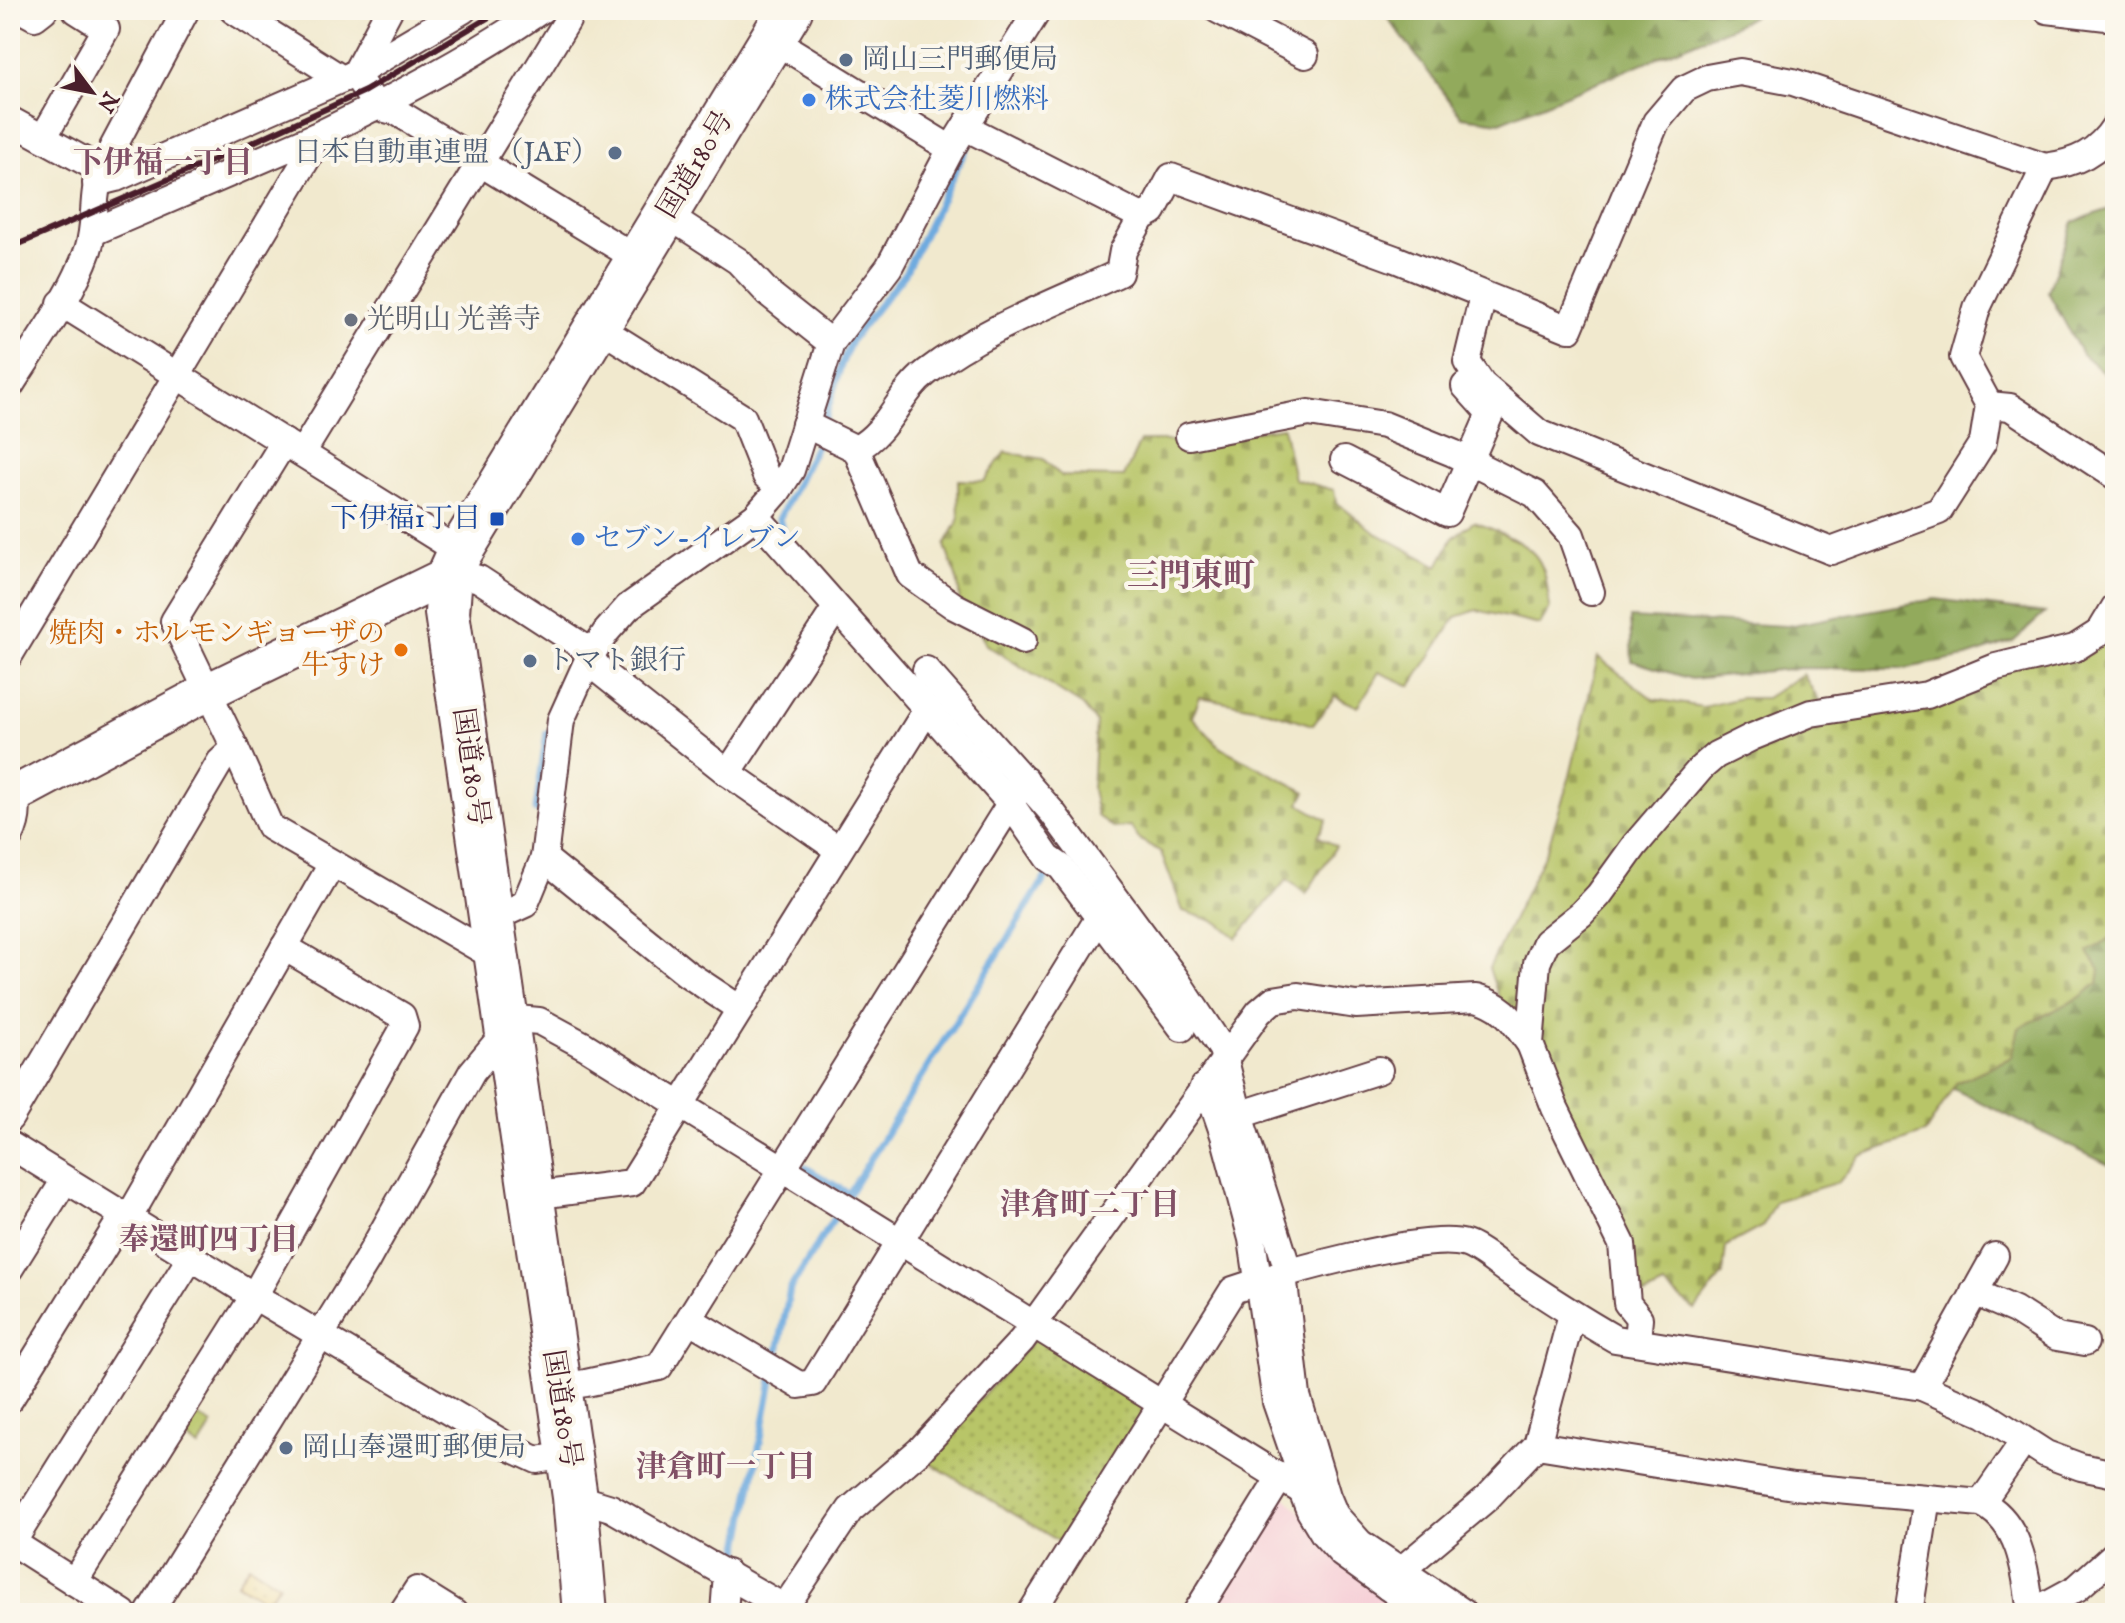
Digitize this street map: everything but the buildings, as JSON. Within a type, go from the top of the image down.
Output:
[{"type":"highway","name":"国道180号","points":[[585,1613],[572,1476],[447,613],[455,563],[781,25]]},
{"type":"street","points":[[22,10],[35,17],[44,10]]},
{"type":"street","points":[[43,138],[106,29],[76,10]]},
{"type":"street","points":[[10,386],[78,273],[93,232],[98,176],[186,10]]},
{"type":"street","points":[[233,10],[349,77],[377,107],[397,112],[639,260]]},
{"type":"street","points":[[349,77],[389,10]]},
{"type":"street","points":[[10,120],[43,138],[98,176],[116,178],[349,77],[463,10]]},
{"type":"street","points":[[93,232],[377,107],[541,10]]},
{"type":"street","points":[[569,10],[567,21],[481,164],[174,621],[270,827],[332,864],[495,939],[525,904],[544,858],[561,720],[589,658],[628,607],[772,499],[816,429],[831,343],[889,267],[951,149],[974,131],[1038,10]]},
{"type":"street","points":[[1218,10],[1305,55]]},
{"type":"street","points":[[2047,10],[2115,18]]},
{"type":"street","points":[[781,25],[951,149]]},
{"type":"street","points":[[856,449],[878,434],[928,371],[983,337],[1119,273],[1123,251],[1142,217],[1153,211],[1171,177],[1395,259],[1569,329],[1656,122],[1684,89],[1707,78],[1740,72],[1793,82],[2045,167],[2068,164],[2093,152],[2115,126]]},
{"type":"street","points":[[974,131],[1142,217]]},
{"type":"street","points":[[10,654],[309,155],[314,137]]},
{"type":"street","points":[[1467,362],[1482,384],[1539,433],[1831,551],[1939,511],[1983,442],[1989,405],[1963,357],[1977,308],[2045,167]]},
{"type":"street","points":[[666,214],[738,261],[768,293],[831,343]]},
{"type":"street","points":[[1344,460],[1447,513],[1490,414],[1465,386],[1467,362],[1483,296]]},
{"type":"street","points":[[61,303],[293,448],[455,563],[464,575],[479,579],[582,646],[602,673],[728,773],[839,850]]},
{"type":"street","points":[[598,327],[743,418],[772,499],[836,608],[1018,791],[1052,812],[1104,908],[1182,1028]]},
{"type":"street","points":[[1989,405],[2010,407],[2115,476]]},
{"type":"street","points":[[1189,436],[1309,413],[1384,425],[1535,494],[1571,535],[1591,592]]},
{"type":"street","points":[[816,429],[856,449],[910,575],[954,606],[1023,641]]},
{"type":"street","points":[[10,836],[18,815],[12,791],[455,563]]},
{"type":"street","points":[[1530,1044],[1537,963],[1546,942],[1599,895],[1635,845],[1701,768],[1716,755],[1811,713],[1927,695],[1996,667],[2075,648],[2100,632],[2115,607]]},
{"type":"street","points":[[728,773],[836,608]]},
{"type":"street","points":[[926,670],[944,714]]},
{"type":"street","points":[[531,1196],[632,1183],[839,850],[944,714]]},
{"type":"street","points":[[10,1118],[220,762],[235,748]]},
{"type":"street","points":[[1018,791],[1055,863],[1175,978],[1222,1049],[1215,1072],[1214,1106],[1252,1239],[1275,1277],[1276,1402],[1296,1460],[1291,1483],[1196,1613]]},
{"type":"street","points":[[557,1387],[659,1367],[1018,791]]},
{"type":"street","points":[[544,858],[686,973],[740,1009]]},
{"type":"street","points":[[10,1399],[125,1218],[332,864]]},
{"type":"street","points":[[690,1320],[799,1385],[813,1383],[1104,908]]},
{"type":"street","points":[[74,1582],[254,1296],[405,1026],[402,1016],[284,947]]},
{"type":"street","points":[[10,1145],[321,1336],[527,1457],[572,1476],[611,1508],[789,1610],[850,1510],[919,1451],[1034,1324],[1259,1012],[1273,1000],[1298,996],[1356,1005],[1476,998],[1495,1003],[1507,1014],[1530,1044],[1555,1108],[1622,1244],[1627,1303],[1639,1318],[1637,1341]]},
{"type":"street","points":[[149,1613],[367,1260],[472,1072],[507,1024],[539,1021],[1291,1483],[1324,1534],[1342,1554],[1464,1613]]},
{"type":"street","points":[[1239,1115],[1379,1070]]},
{"type":"street","points":[[1215,1072],[1239,1115],[1275,1277],[1297,1396],[1327,1496],[1335,1515],[1348,1531],[1424,1613]]},
{"type":"street","points":[[10,1268],[65,1180]]},
{"type":"street","points":[[1031,1613],[1233,1290],[1407,1245],[1446,1241],[1467,1244],[1615,1339],[1922,1387],[1984,1414],[2046,1454],[2081,1467],[2115,1474]]},
{"type":"street","points":[[1922,1387],[1995,1256]]},
{"type":"street","points":[[123,1613],[11,1542],[191,1257]]},
{"type":"street","points":[[1974,1292],[2015,1310],[2057,1337],[2085,1342]]},
{"type":"street","points":[[1394,1578],[1487,1498],[1537,1445],[1572,1314]]},
{"type":"street","points":[[1981,1503],[2024,1441]]},
{"type":"street","points":[[1537,1445],[1794,1486],[1981,1503],[1995,1510],[2020,1551],[2031,1613],[2077,1588],[2115,1554]]},
{"type":"street","points":[[1909,1613],[1927,1498]]},
{"type":"street","points":[[724,1613],[735,1578]]},
{"type":"street","points":[[402,1613],[417,1590],[454,1613]]},
{"type":"shaded area","points":[[1282,1493],[1302,1514],[1409,1613],[1207,1613]]},
{"type":"green space","points":[[1382,10],[1764,10],[1736,25],[1500,122],[1462,117]]},
{"type":"green space","points":[[2115,207],[2115,382],[2082,354],[2048,292],[2073,222]]},
{"type":"green space","points":[[1283,427],[1294,479],[1334,490],[1336,502],[1374,532],[1438,566],[1453,538],[1473,522],[1522,544],[1542,566],[1550,608],[1540,625],[1477,610],[1456,617],[1411,686],[1379,672],[1358,707],[1335,696],[1313,725],[1263,709],[1200,697],[1192,717],[1221,748],[1306,792],[1299,804],[1327,820],[1318,836],[1336,846],[1306,894],[1287,879],[1237,938],[1217,922],[1183,911],[1161,852],[1139,839],[1130,826],[1113,828],[1097,816],[1092,789],[1096,722],[1083,706],[985,644],[970,609],[959,602],[957,580],[945,545],[959,520],[958,480],[984,481],[1005,452],[1043,459],[1061,476],[1124,477],[1140,441],[1189,441]]},
{"type":"green space","points":[[1935,599],[2045,613],[2014,641],[1966,657],[1901,669],[1798,668],[1691,679],[1632,661],[1630,618],[1787,626]]},
{"type":"green space","points":[[2115,620],[2115,935],[2088,952],[2100,970],[2098,983],[2079,998],[2019,1028],[2012,1057],[1956,1083],[1925,1133],[1860,1156],[1839,1182],[1775,1201],[1763,1226],[1726,1246],[1723,1274],[1695,1310],[1664,1286],[1636,1299],[1500,1001],[1489,968],[1547,849],[1570,776],[1598,657],[1653,699],[1703,707],[1741,698],[1766,698],[1803,674],[1832,723],[1938,699]]},
{"type":"green space","points":[[2115,867],[2115,1168],[1941,1083]]},
{"type":"green space","points":[[1034,1340],[1044,1340],[1145,1402],[1148,1412],[1065,1545],[925,1460]]},
{"type":"green space","points":[[188,1410],[212,1425],[199,1447],[174,1431]]},
{"type":"sand","points":[[249,1565],[279,1584],[267,1602],[237,1583]]},
{"type":"waterway","points":[[782,529],[779,519],[817,444],[852,339],[905,273],[969,143]]},
{"type":"waterway","points":[[556,702],[576,652]]},
{"type":"waterway","points":[[536,810],[547,733]]},
{"type":"waterway","points":[[845,1200],[1052,867]]},
{"type":"waterway","points":[[806,1168],[849,1194]]},
{"type":"waterway","points":[[776,1362],[790,1289],[839,1210]]},
{"type":"waterway","points":[[1267,1243],[1272,1270]]},
{"type":"waterway","points":[[738,1575],[737,1562],[773,1375]]},
{"type":"waterway","points":[[738,1587],[739,1613]]},
{"type":"railway","points":[[10,248],[365,91],[501,10]]},
{"type":"place","name":"岡山三門郵便局","points":[[846,60]]},
{"type":"place","name":"株式会社菱川燃料","points":[[809,100]]},
{"type":"place","name":"日本自動車連盟 （JAF）","points":[[615,153]]},
{"type":"place","name":"光明山 光善寺","points":[[351,320]]},
{"type":"place","name":"下伊福1丁目","points":[[497,519]]},
{"type":"place","name":"セブン-イレブン","points":[[578,539]]},
{"type":"place","name":"焼肉・ホルモンギョーザの 牛すけ","points":[[401,650]]},
{"type":"place","name":"トマト銀行","points":[[530,661]]},
{"type":"place","name":"岡山奉還町郵便局","points":[[286,1448]]},
{"type":"district","name":"下伊福一丁目","points":[[163,164]]},
{"type":"district","name":"三門東町","points":[[1191,577]]},
{"type":"district","name":"津倉町二丁目","points":[[1090,1206]]},
{"type":"district","name":"奉還町四丁目","points":[[209,1241]]},
{"type":"district","name":"津倉町一丁目","points":[[726,1468]]}]
